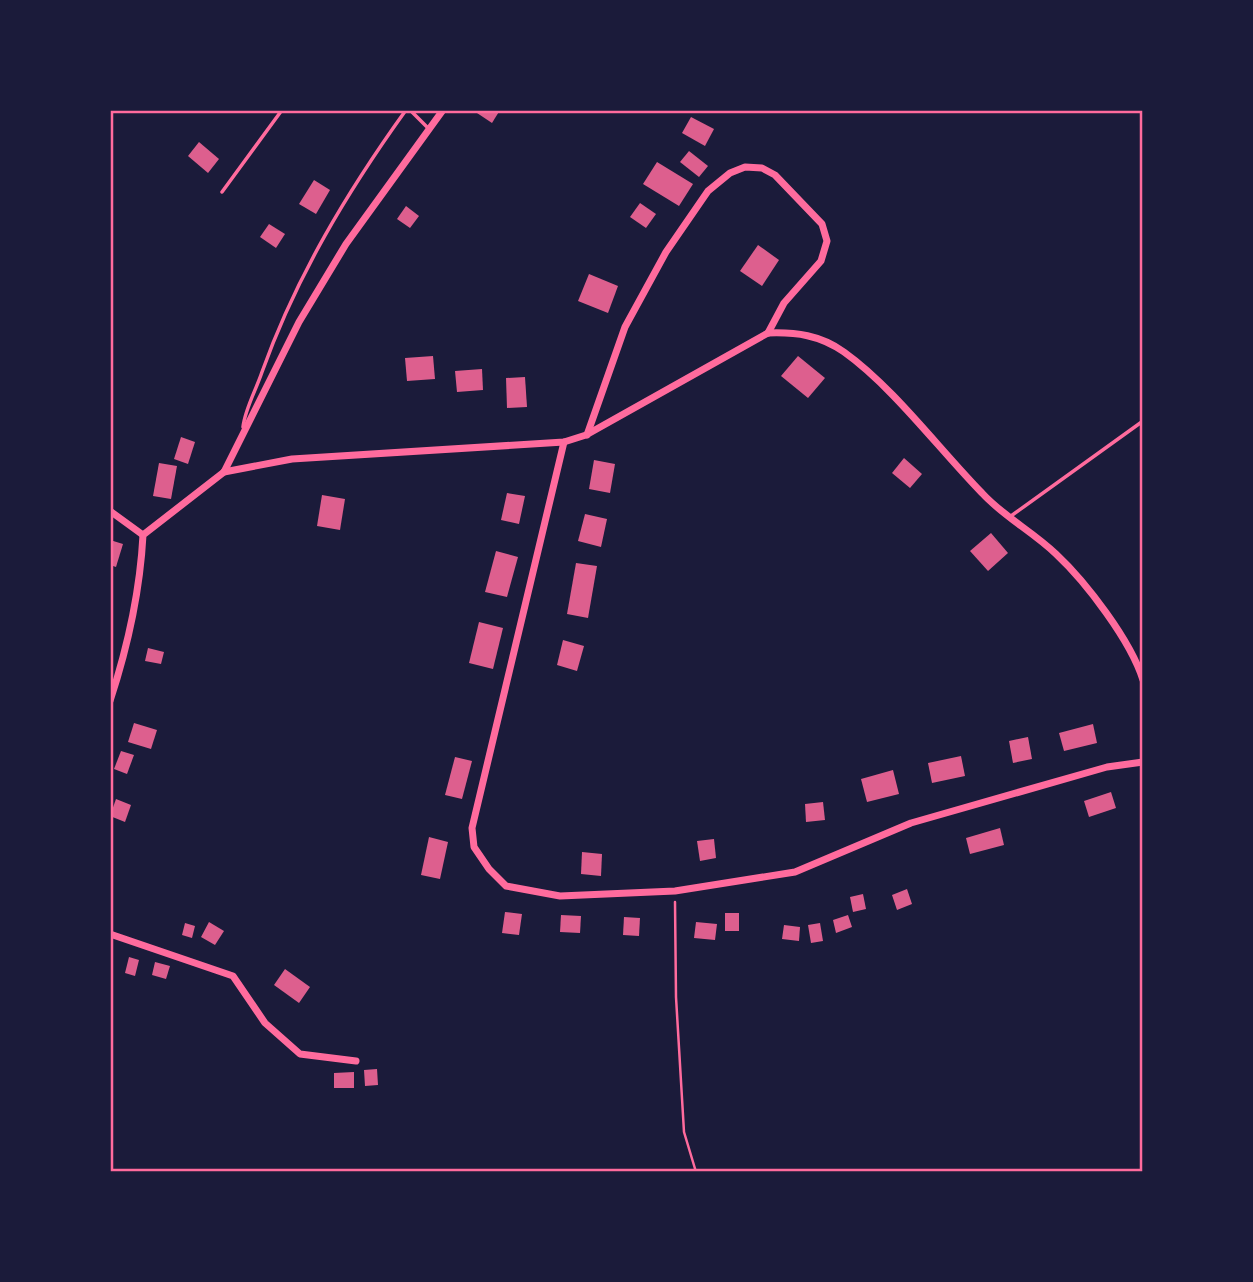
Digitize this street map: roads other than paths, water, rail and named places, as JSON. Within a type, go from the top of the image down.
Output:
[{"type":"street","points":[[110,701],[127,648],[141,580],[143,535],[224,472],[299,322],[339,255],[443,110]]},
{"type":"street","points":[[586,435],[625,327],[666,252],[708,191],[730,173],[745,167],[762,168],[775,175],[822,224],[827,242],[821,261],[784,303],[768,333]]},
{"type":"street","points":[[224,472],[292,458],[564,442],[586,435],[768,333],[795,332],[823,339],[845,352],[1007,518],[1032,533],[1058,555],[1111,620],[1136,659],[1143,680]]},
{"type":"street","points":[[564,442],[472,828],[474,847],[506,886],[560,896],[676,891],[796,872],[911,823],[1107,766],[1143,762]]},
{"type":"street","points":[[110,511],[143,535]]},
{"type":"street","points":[[110,934],[233,976],[265,1023],[300,1054],[356,1062]]},
{"type":"lane","points":[[222,192],[282,110]]},
{"type":"lane","points":[[242,436],[243,423],[278,327],[317,247],[355,182],[408,110],[429,129]]},
{"type":"lane","points":[[1007,518],[1143,421]]}]
